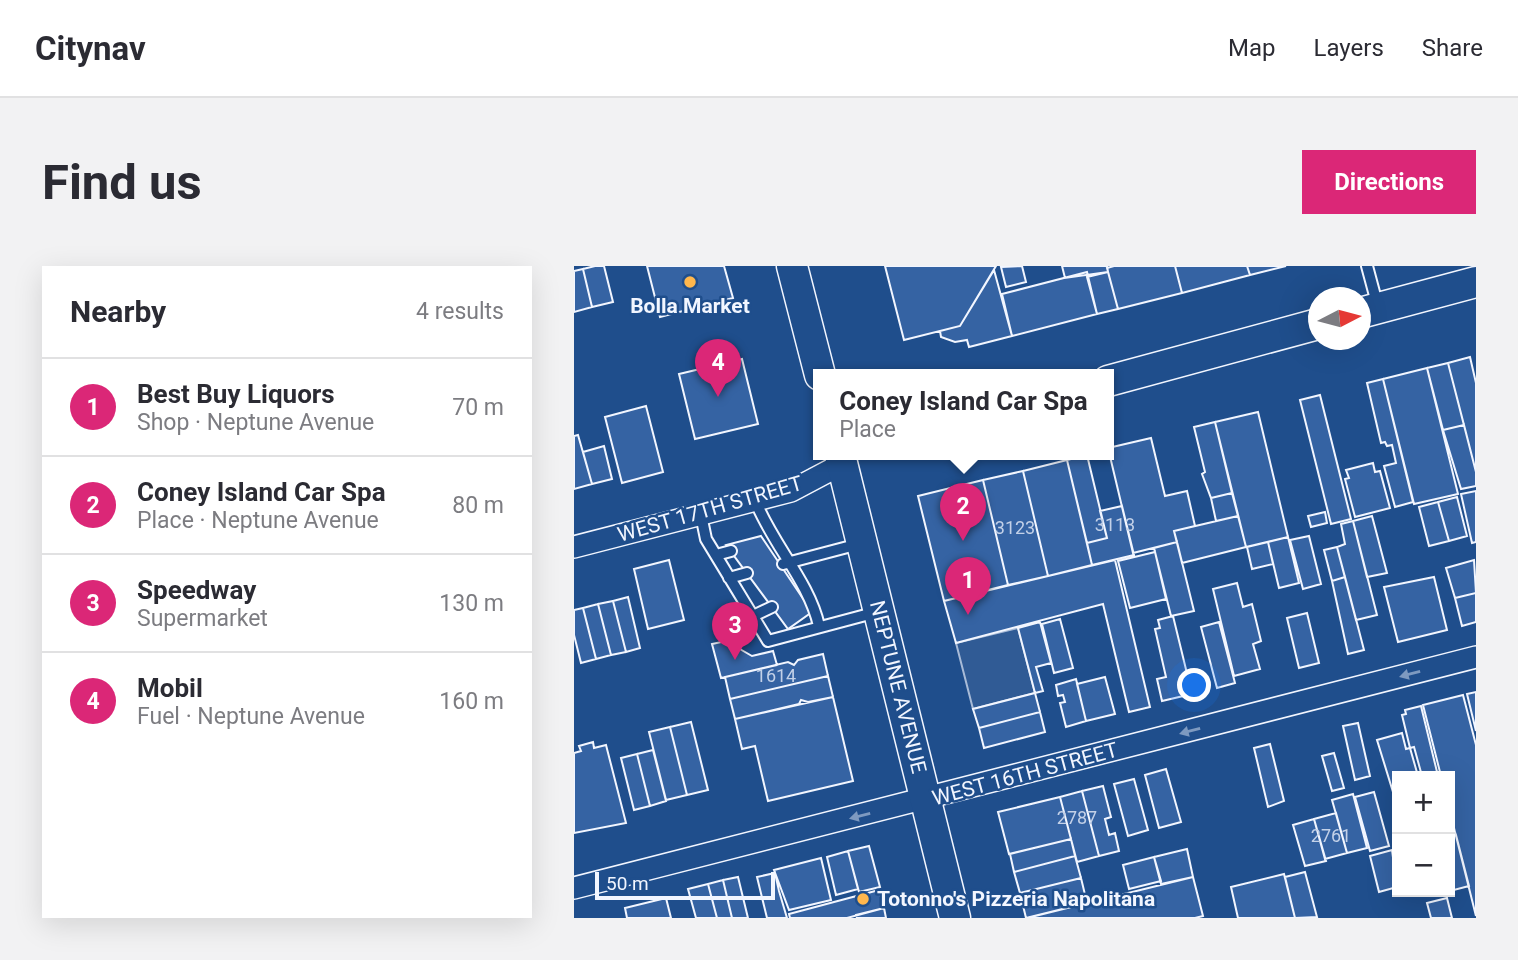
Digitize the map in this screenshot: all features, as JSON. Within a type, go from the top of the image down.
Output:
[{"type":"main road","points":[[792,266],[818,369]]},
{"type":"main road","points":[[1371,310],[1476,282]]},
{"type":"main road","points":[[1114,379],[1308,327]]},
{"type":"main road","name":"NEPTUNE AVENUE","points":[[848,460],[862,543],[955,918]]},
{"type":"street","name":"WEST 17TH STREET","points":[[574,547],[791,491],[845,460]]},
{"type":"street","name":"WEST 16TH STREET","points":[[574,888],[1476,657]]},
{"type":"lane","points":[[1367,266],[1368,287]]},
{"type":"lane","points":[[755,500],[768,539],[815,609],[819,626]]},
{"type":"lane","points":[[701,515],[706,539],[768,641],[879,612]]},
{"type":"lane","points":[[784,564],[862,543]]},
{"type":"lane","points":[[716,555],[730,551]]},
{"type":"lane","points":[[729,578],[747,573]]},
{"type":"lane","points":[[753,615],[772,607]]},
{"type":"shaded area","points":[[1018,628],[1035,693],[973,709],[956,643]]},
{"type":"building","points":[[604,266],[613,302],[592,307],[583,269]]},
{"type":"building","name":"Bolla Market","points":[[647,266],[724,266],[733,298],[660,317]]},
{"type":"building","points":[[885,266],[996,266],[960,326],[904,340]]},
{"type":"building","points":[[1022,266],[1026,282],[1006,287],[1001,267]]},
{"type":"building","points":[[1062,266],[1107,266],[1108,272],[1065,278]]},
{"type":"building","points":[[1175,266],[1182,293],[1118,309],[1107,268]]},
{"type":"building","points":[[1175,266],[1247,266],[1250,275],[1182,293]]},
{"type":"building","points":[[1247,266],[1286,266],[1250,275]]},
{"type":"building","points":[[583,269],[592,307],[574,312],[574,271]]},
{"type":"building","points":[[994,270],[1012,336],[969,347],[967,340],[955,342],[941,337],[940,331],[960,326]]},
{"type":"building","points":[[1087,272],[1097,314],[1012,336],[1002,294]]},
{"type":"building","points":[[1108,272],[1118,309],[1097,314],[1087,277]]},
{"type":"building","points":[[1470,357],[1476,383],[1476,472],[1448,363]]},
{"type":"building","points":[[742,359],[758,424],[695,439],[679,374]]},
{"type":"building","points":[[1448,363],[1464,425],[1443,430],[1427,368]]},
{"type":"building","points":[[1427,368],[1458,494],[1414,504],[1383,379]]},
{"type":"building","points":[[1383,379],[1413,502],[1395,507],[1384,466],[1396,463],[1392,445],[1381,443],[1367,383]]},
{"type":"building","points":[[1320,395],[1351,519],[1331,524],[1300,400]]},
{"type":"building","points":[[646,406],[663,472],[622,483],[605,417]]},
{"type":"building","points":[[1258,412],[1288,537],[1246,547],[1215,422]]},
{"type":"building","points":[[1215,422],[1232,493],[1211,498],[1202,474],[1205,472],[1194,427]]},
{"type":"building","points":[[1464,425],[1476,472],[1476,486],[1461,489],[1443,430]]},
{"type":"building","points":[[578,435],[592,484],[574,489],[574,436]]},
{"type":"building","points":[[1151,438],[1165,496],[1187,491],[1195,526],[1174,531],[1177,542],[1133,553],[1111,460],[1114,460],[1114,447]]},
{"type":"building","points":[[604,446],[612,479],[592,484],[583,452]]},
{"type":"building","points":[[1067,460],[1088,460],[1107,538],[1087,543]]},
{"type":"building","points":[[1067,460],[1092,565],[1048,576],[1023,471]]},
{"type":"building","points":[[1373,463],[1375,472],[1380,471],[1390,508],[1355,517],[1345,479],[1349,478],[1346,470]]},
{"type":"building","points":[[1023,471],[1048,576],[1008,585],[983,480]]},
{"type":"building","points":[[983,480],[1008,585],[944,601],[918,496]]},
{"type":"building","points":[[1476,491],[1476,542],[1472,543],[1461,494]]},
{"type":"building","points":[[1232,493],[1238,516],[1216,521],[1211,498]]},
{"type":"building","points":[[1457,497],[1467,536],[1449,541],[1438,502]]},
{"type":"building","points":[[1438,502],[1449,541],[1429,546],[1419,507]]},
{"type":"building","points":[[1122,506],[1134,555],[1092,565],[1087,543],[1107,538],[1100,511]]},
{"type":"building","points":[[1325,512],[1327,523],[1311,527],[1308,516]]},
{"type":"building","points":[[1238,516],[1246,547],[1182,563],[1174,531]]},
{"type":"building","points":[[1372,516],[1387,573],[1367,577],[1353,521]]},
{"type":"building","points":[[1353,521],[1377,615],[1356,620],[1337,547],[1345,544],[1341,524]]},
{"type":"building","points":[[761,536],[812,612],[788,629],[726,545]]},
{"type":"building","points":[[1309,536],[1321,584],[1303,589],[1290,540]]},
{"type":"building","points":[[1288,537],[1299,583],[1279,588],[1268,542]]},
{"type":"building","points":[[1177,542],[1194,611],[1171,616],[1154,548]]},
{"type":"building","points":[[1268,542],[1273,564],[1252,569],[1247,547]]},
{"type":"building","points":[[1337,547],[1345,577],[1332,581],[1324,550]]},
{"type":"building","points":[[1155,552],[1166,599],[1130,608],[1118,561]]},
{"type":"building","points":[[669,560],[684,620],[648,629],[634,569]]},
{"type":"building","points":[[1115,560],[1150,707],[1129,712],[1103,604],[956,643],[944,601]]},
{"type":"building","points":[[1474,560],[1476,593],[1455,598],[1446,568]]},
{"type":"building","points":[[1345,577],[1364,650],[1348,654],[1332,581]]},
{"type":"building","points":[[1434,577],[1447,630],[1398,642],[1384,587]]},
{"type":"building","points":[[1237,583],[1243,607],[1252,604],[1261,641],[1253,644],[1260,669],[1234,676],[1213,589]]},
{"type":"building","points":[[1476,593],[1476,622],[1462,626],[1455,598]]},
{"type":"building","points":[[628,597],[640,648],[626,652],[613,601]]},
{"type":"building","points":[[613,601],[626,652],[611,655],[598,604]]},
{"type":"building","points":[[598,604],[611,655],[596,659],[583,608]]},
{"type":"building","points":[[583,608],[596,659],[581,663],[574,635],[574,610]]},
{"type":"building","points":[[1307,613],[1319,663],[1299,668],[1287,618]]},
{"type":"building","points":[[1173,616],[1192,694],[1162,701],[1157,679],[1166,677],[1155,629],[1160,628],[1158,620]]},
{"type":"building","points":[[1060,619],[1073,668],[1054,673],[1042,624]]},
{"type":"building","points":[[1040,622],[1051,663],[1036,667],[1043,691],[1035,693],[1018,628]]},
{"type":"building","points":[[1219,622],[1235,683],[1217,688],[1201,627]]},
{"type":"building","points":[[726,641],[752,656],[773,651],[777,665],[721,678],[712,644]]},
{"type":"building","points":[[823,654],[828,676],[730,699],[725,677],[788,662],[794,665],[798,660]]},
{"type":"building","points":[[828,676],[833,697],[808,702],[801,700],[799,704],[735,719],[730,699]]},
{"type":"building","points":[[1105,677],[1115,714],[1086,721],[1077,684]]},
{"type":"building","points":[[1076,679],[1086,721],[1066,727],[1060,703],[1065,702],[1063,695],[1058,696],[1056,685]]},
{"type":"building","points":[[1476,692],[1476,731],[1467,694]]},
{"type":"building","points":[[1035,693],[1040,712],[979,728],[973,709]]},
{"type":"building","points":[[1463,695],[1476,745],[1476,916],[1455,832],[1455,771],[1440,771],[1423,705]]},
{"type":"building","points":[[833,697],[853,781],[768,801],[755,746],[742,749],[735,719]]},
{"type":"building","points":[[1421,706],[1437,771],[1421,771],[1414,747],[1410,748],[1402,715],[1406,714],[1405,710]]},
{"type":"building","points":[[1040,712],[1045,732],[984,748],[979,728]]},
{"type":"building","points":[[691,722],[708,790],[687,795],[670,727]]},
{"type":"building","points":[[1358,723],[1370,776],[1355,780],[1343,726]]},
{"type":"building","points":[[670,727],[687,795],[666,800],[649,732]]},
{"type":"building","points":[[1402,733],[1406,749],[1410,748],[1417,771],[1392,771],[1392,789],[1377,740]]},
{"type":"building","points":[[593,742],[594,748],[606,745],[626,823],[574,833],[574,753],[581,751],[579,746]]},
{"type":"building","points":[[1270,744],[1284,801],[1268,807],[1254,748]]},
{"type":"building","points":[[653,750],[666,801],[650,806],[637,754]]},
{"type":"building","points":[[1334,753],[1344,788],[1332,791],[1322,756]]},
{"type":"building","points":[[637,754],[650,806],[634,810],[621,758]]},
{"type":"building","points":[[1166,769],[1181,822],[1159,828],[1145,775]]},
{"type":"building","points":[[1134,779],[1148,830],[1128,836],[1114,784]]},
{"type":"building","points":[[1103,786],[1111,817],[1105,819],[1109,835],[1115,833],[1119,851],[1099,856],[1082,791]]},
{"type":"building","points":[[1082,791],[1099,856],[1077,862],[1060,797]]},
{"type":"building","points":[[1374,792],[1389,846],[1370,851],[1355,797]]},
{"type":"building","points":[[1353,794],[1367,848],[1347,853],[1332,800]]},
{"type":"building","points":[[1060,797],[1071,839],[1009,854],[998,812]]},
{"type":"building","points":[[1336,813],[1347,853],[1325,859],[1314,819]]},
{"type":"building","points":[[1314,819],[1326,861],[1305,866],[1293,825]]},
{"type":"building","points":[[1455,835],[1469,886],[1455,890]]},
{"type":"building","points":[[1071,839],[1075,856],[1014,872],[1010,854]]},
{"type":"building","points":[[869,846],[880,887],[859,892],[848,851]]},
{"type":"building","points":[[1187,849],[1193,877],[1161,884],[1154,857]]},
{"type":"building","points":[[1392,850],[1392,888],[1379,892],[1370,856]]},
{"type":"building","points":[[848,851],[858,889],[836,895],[827,857]]},
{"type":"building","points":[[1075,856],[1081,878],[1020,893],[1014,872]]},
{"type":"building","points":[[1154,857],[1161,881],[1129,889],[1123,865]]},
{"type":"building","points":[[821,858],[831,900],[789,910],[774,870]]},
{"type":"building","points":[[1305,872],[1317,917],[1295,918],[1285,877]]},
{"type":"building","points":[[775,873],[787,918],[767,918],[757,877]]},
{"type":"building","points":[[1284,874],[1295,918],[1238,918],[1231,887]]},
{"type":"building","points":[[738,877],[748,918],[732,918],[723,880]]},
{"type":"building","points":[[1193,877],[1203,916],[1195,918],[1027,918]]},
{"type":"building","points":[[1081,878],[1087,903],[1026,918],[1020,893]]},
{"type":"building","points":[[723,880],[732,918],[717,918],[708,884]]},
{"type":"building","points":[[708,884],[717,918],[696,918],[688,889]]},
{"type":"building","name":"Totonno's Pizzeria Napolitana","points":[[879,890],[884,908],[847,918],[790,918],[789,914]]},
{"type":"building","points":[[666,898],[671,918],[627,918],[625,908]]},
{"type":"building","points":[[1447,898],[1452,918],[1431,918],[1427,903]]},
{"type":"building","points":[[884,908],[886,918],[857,918],[856,915]]},
{"type":"place","name":"Bolla Market","points":[[690,282]]},
{"type":"place","name":"Mobil","points":[[718,397]]},
{"type":"place","name":"Coney Island Car Spa","points":[[963,541]]},
{"type":"place","name":"Best Buy Liquors","points":[[968,615]]},
{"type":"place","name":"Speedway","points":[[735,660]]},
{"type":"place","name":"Totonno's Pizzeria Napolitana","points":[[863,899]]}]
